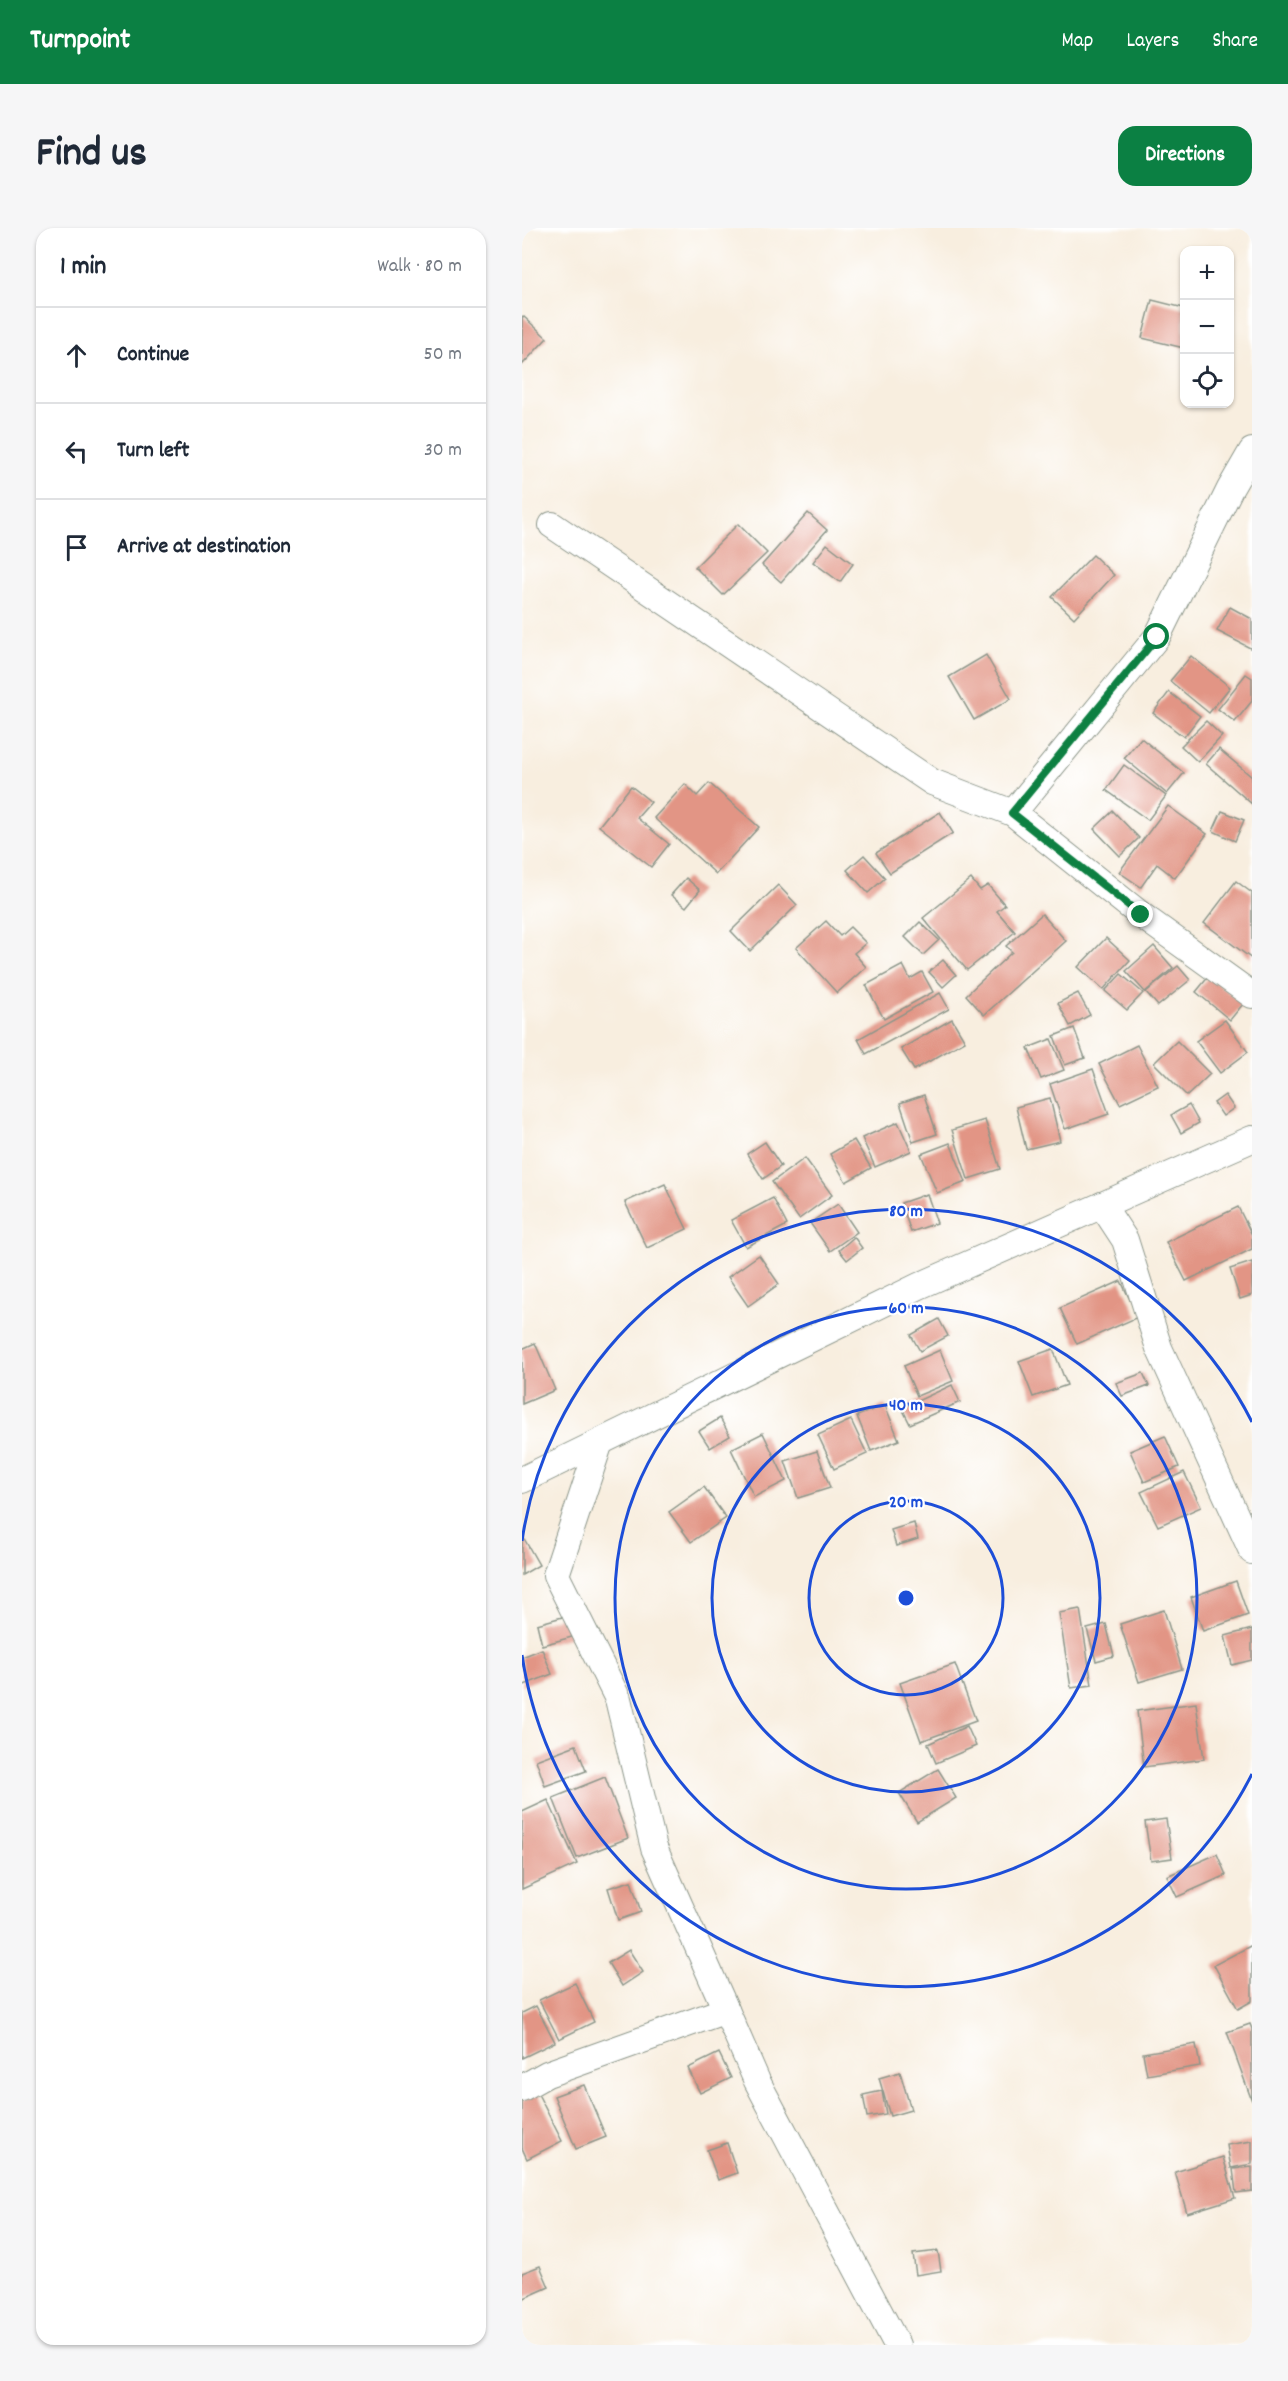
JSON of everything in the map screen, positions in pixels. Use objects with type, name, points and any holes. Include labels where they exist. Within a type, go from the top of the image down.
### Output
[{"type":"street","points":[[1012,813],[1157,637],[1230,489],[1252,451]]},
{"type":"street","points":[[552,525],[932,782],[1012,813],[1141,915],[1252,995]]},
{"type":"street","points":[[522,1480],[918,1286],[1252,1139]]},
{"type":"street","points":[[1102,1205],[1125,1240],[1159,1348],[1252,1551]]},
{"type":"street","points":[[600,1442],[556,1575],[618,1700],[654,1848],[757,2081],[897,2345]]},
{"type":"street","points":[[522,2088],[547,2074],[726,2010]]},
{"type":"building","points":[[1152,300],[1180,307],[1180,347],[1142,338]]},
{"type":"building","points":[[522,317],[547,338],[522,365]]},
{"type":"building","points":[[808,513],[827,530],[781,582],[762,565]]},
{"type":"building","points":[[738,524],[767,553],[723,595],[695,567]]},
{"type":"building","points":[[827,544],[853,564],[840,582],[813,562]]},
{"type":"building","points":[[1093,555],[1114,575],[1074,618],[1052,597]]},
{"type":"building","points":[[1230,607],[1252,619],[1252,649],[1217,631]]},
{"type":"building","points":[[986,655],[1011,699],[974,720],[949,677]]},
{"type":"building","points":[[1191,656],[1230,687],[1209,713],[1170,681]]},
{"type":"building","points":[[1246,674],[1252,678],[1252,701],[1235,722],[1218,709]]},
{"type":"building","points":[[1169,692],[1200,716],[1184,737],[1153,713]]},
{"type":"building","points":[[1206,721],[1222,736],[1198,762],[1181,746]]},
{"type":"building","points":[[1141,738],[1184,773],[1167,794],[1124,758]]},
{"type":"building","points":[[1219,749],[1252,777],[1252,804],[1206,764]]},
{"type":"building","points":[[1124,765],[1166,796],[1148,820],[1106,790]]},
{"type":"building","points":[[709,783],[759,827],[716,874],[654,818],[685,784],[697,796]]},
{"type":"building","points":[[631,786],[651,802],[637,818],[669,844],[651,867],[599,826]]},
{"type":"building","points":[[1168,806],[1207,834],[1175,878],[1157,864],[1141,887],[1119,872]]},
{"type":"building","points":[[1113,811],[1139,838],[1120,856],[1094,829]]},
{"type":"building","points":[[1222,811],[1244,820],[1235,841],[1213,831]]},
{"type":"building","points":[[940,812],[953,833],[890,873],[876,853]]},
{"type":"building","points":[[864,855],[885,878],[868,893],[847,870]]},
{"type":"building","points":[[686,878],[700,890],[686,907],[671,895]]},
{"type":"building","points":[[971,879],[980,890],[988,885],[1005,905],[997,911],[1015,932],[967,970],[923,918]]},
{"type":"building","points":[[1236,881],[1252,893],[1252,959],[1204,923]]},
{"type":"building","points":[[778,885],[797,905],[750,951],[731,931]]},
{"type":"building","points":[[1042,914],[1066,941],[984,1015],[966,995],[1012,952],[1006,946]]},
{"type":"building","points":[[826,921],[840,936],[850,927],[866,943],[854,953],[866,967],[837,993],[796,948]]},
{"type":"building","points":[[920,922],[939,940],[923,955],[905,937]]},
{"type":"building","points":[[1106,938],[1130,960],[1103,990],[1078,967]]},
{"type":"building","points":[[1154,946],[1173,968],[1145,992],[1126,971]]},
{"type":"building","points":[[943,960],[956,975],[943,987],[929,972]]},
{"type":"building","points":[[903,965],[910,979],[922,972],[933,992],[884,1019],[866,985]]},
{"type":"building","points":[[1178,966],[1190,980],[1158,1006],[1146,992]]},
{"type":"building","points":[[1121,974],[1143,993],[1127,1010],[1105,991]]},
{"type":"building","points":[[1209,976],[1243,1004],[1230,1020],[1196,992]]},
{"type":"building","points":[[940,993],[949,1009],[866,1054],[858,1039]]},
{"type":"building","points":[[1078,993],[1090,1015],[1070,1026],[1058,1003]]},
{"type":"building","points":[[952,1019],[965,1041],[914,1070],[901,1049]]},
{"type":"building","points":[[1225,1020],[1248,1052],[1220,1073],[1196,1041]]},
{"type":"building","points":[[1074,1028],[1085,1058],[1065,1065],[1054,1036]]},
{"type":"building","points":[[1051,1039],[1064,1070],[1041,1079],[1028,1048]]},
{"type":"building","points":[[1177,1041],[1210,1074],[1187,1096],[1154,1063]]},
{"type":"building","points":[[1137,1045],[1158,1086],[1120,1104],[1099,1064]]},
{"type":"building","points":[[1093,1069],[1109,1114],[1065,1129],[1050,1084]]},
{"type":"building","points":[[924,1095],[937,1134],[913,1142],[900,1103]]},
{"type":"building","points":[[1225,1095],[1234,1108],[1223,1116],[1214,1103]]},
{"type":"building","points":[[1050,1098],[1060,1141],[1026,1149],[1016,1107]]},
{"type":"building","points":[[1189,1105],[1199,1123],[1181,1133],[1171,1115]]},
{"type":"building","points":[[985,1120],[1000,1169],[968,1179],[952,1130]]},
{"type":"building","points":[[898,1122],[911,1151],[875,1167],[862,1138]]},
{"type":"building","points":[[854,1140],[871,1168],[846,1182],[830,1154]]},
{"type":"building","points":[[765,1142],[781,1166],[763,1179],[747,1154]]},
{"type":"building","points":[[950,1143],[966,1182],[937,1193],[921,1154]]},
{"type":"building","points":[[805,1158],[832,1195],[799,1219],[772,1182]]},
{"type":"building","points":[[665,1184],[687,1229],[647,1248],[625,1202]]},
{"type":"building","points":[[927,1194],[937,1223],[911,1232],[901,1203]]},
{"type":"building","points":[[773,1198],[787,1225],[746,1247],[731,1220]]},
{"type":"building","points":[[838,1204],[857,1232],[830,1251],[810,1223]]},
{"type":"building","points":[[1238,1207],[1252,1235],[1252,1249],[1186,1281],[1166,1242]]},
{"type":"building","points":[[854,1237],[862,1248],[847,1260],[839,1250]]},
{"type":"building","points":[[759,1255],[779,1284],[748,1306],[728,1277]]},
{"type":"building","points":[[1252,1262],[1252,1295],[1240,1299],[1230,1269]]},
{"type":"building","points":[[1121,1281],[1138,1317],[1077,1344],[1060,1308]]},
{"type":"building","points":[[939,1319],[948,1336],[920,1351],[911,1335]]},
{"type":"building","points":[[535,1343],[555,1390],[522,1404],[522,1349]]},
{"type":"building","points":[[1053,1349],[1067,1385],[1033,1397],[1019,1361]]},
{"type":"building","points":[[940,1350],[953,1381],[917,1396],[904,1366]]},
{"type":"building","points":[[1143,1373],[1149,1386],[1122,1396],[1116,1383]]},
{"type":"building","points":[[952,1385],[960,1402],[910,1424],[902,1408]]},
{"type":"building","points":[[885,1405],[899,1440],[871,1451],[857,1416]]},
{"type":"building","points":[[720,1418],[730,1436],[710,1448],[699,1431]]},
{"type":"building","points":[[851,1420],[867,1454],[834,1469],[818,1435]]},
{"type":"building","points":[[763,1433],[786,1481],[754,1497],[731,1449]]},
{"type":"building","points":[[1165,1436],[1179,1467],[1144,1482],[1130,1451]]},
{"type":"building","points":[[817,1451],[830,1488],[798,1498],[785,1461]]},
{"type":"building","points":[[1184,1472],[1201,1507],[1158,1526],[1141,1492]]},
{"type":"building","points":[[704,1487],[726,1518],[691,1542],[669,1512]]},
{"type":"building","points":[[914,1523],[918,1539],[896,1546],[891,1530]]},
{"type":"building","points":[[522,1535],[539,1565],[522,1575]]},
{"type":"building","points":[[1236,1581],[1248,1615],[1203,1631],[1191,1597]]},
{"type":"building","points":[[1080,1609],[1092,1685],[1071,1688],[1059,1613]]},
{"type":"building","points":[[1164,1610],[1182,1669],[1139,1682],[1120,1624]]},
{"type":"building","points":[[566,1616],[572,1637],[542,1645],[537,1624]]},
{"type":"building","points":[[1106,1624],[1114,1656],[1096,1661],[1087,1629]]},
{"type":"building","points":[[1252,1629],[1252,1660],[1232,1665],[1225,1636]]},
{"type":"building","points":[[542,1649],[552,1674],[522,1686],[522,1657]]},
{"type":"building","points":[[955,1664],[976,1721],[921,1741],[900,1683]]},
{"type":"building","points":[[1196,1703],[1204,1759],[1144,1767],[1137,1711]]},
{"type":"building","points":[[967,1726],[976,1746],[936,1763],[928,1744]]},
{"type":"building","points":[[576,1745],[586,1771],[545,1786],[536,1760]]},
{"type":"building","points":[[938,1769],[956,1798],[917,1822],[899,1793]]},
{"type":"building","points":[[605,1777],[628,1838],[577,1858],[553,1798]]},
{"type":"building","points":[[548,1800],[577,1864],[522,1889],[522,1812]]},
{"type":"building","points":[[1166,1819],[1172,1858],[1151,1861],[1145,1822]]},
{"type":"building","points":[[1217,1854],[1226,1875],[1177,1897],[1167,1876]]},
{"type":"building","points":[[631,1881],[641,1912],[618,1920],[608,1888]]},
{"type":"building","points":[[1252,1945],[1252,2001],[1238,2009],[1214,1965]]},
{"type":"building","points":[[629,1950],[643,1972],[622,1986],[608,1963]]},
{"type":"building","points":[[575,1983],[594,2022],[559,2039],[539,2000]]},
{"type":"building","points":[[536,2006],[555,2042],[522,2058],[522,2013]]},
{"type":"building","points":[[1250,2024],[1252,2029],[1252,2101],[1227,2032]]},
{"type":"building","points":[[1196,2044],[1200,2066],[1147,2075],[1143,2053]]},
{"type":"building","points":[[719,2053],[731,2078],[700,2093],[688,2068]]},
{"type":"building","points":[[900,2072],[911,2110],[890,2116],[879,2078]]},
{"type":"building","points":[[584,2085],[606,2137],[576,2149],[554,2096]]},
{"type":"building","points":[[882,2091],[886,2114],[867,2117],[863,2095]]},
{"type":"building","points":[[538,2094],[562,2141],[527,2159],[522,2148],[522,2101]]},
{"type":"building","points":[[1252,2141],[1252,2164],[1231,2168],[1227,2145]]},
{"type":"building","points":[[727,2143],[737,2173],[718,2180],[707,2150]]},
{"type":"building","points":[[1223,2157],[1235,2198],[1187,2213],[1175,2172]]},
{"type":"building","points":[[1252,2167],[1252,2191],[1236,2193],[1233,2169]]},
{"type":"building","points":[[938,2251],[941,2271],[916,2275],[913,2254]]},
{"type":"building","points":[[540,2266],[549,2287],[522,2299],[522,2273]]},
{"type":"route","points":[[1141,915],[1012,813],[1157,637]]}]
